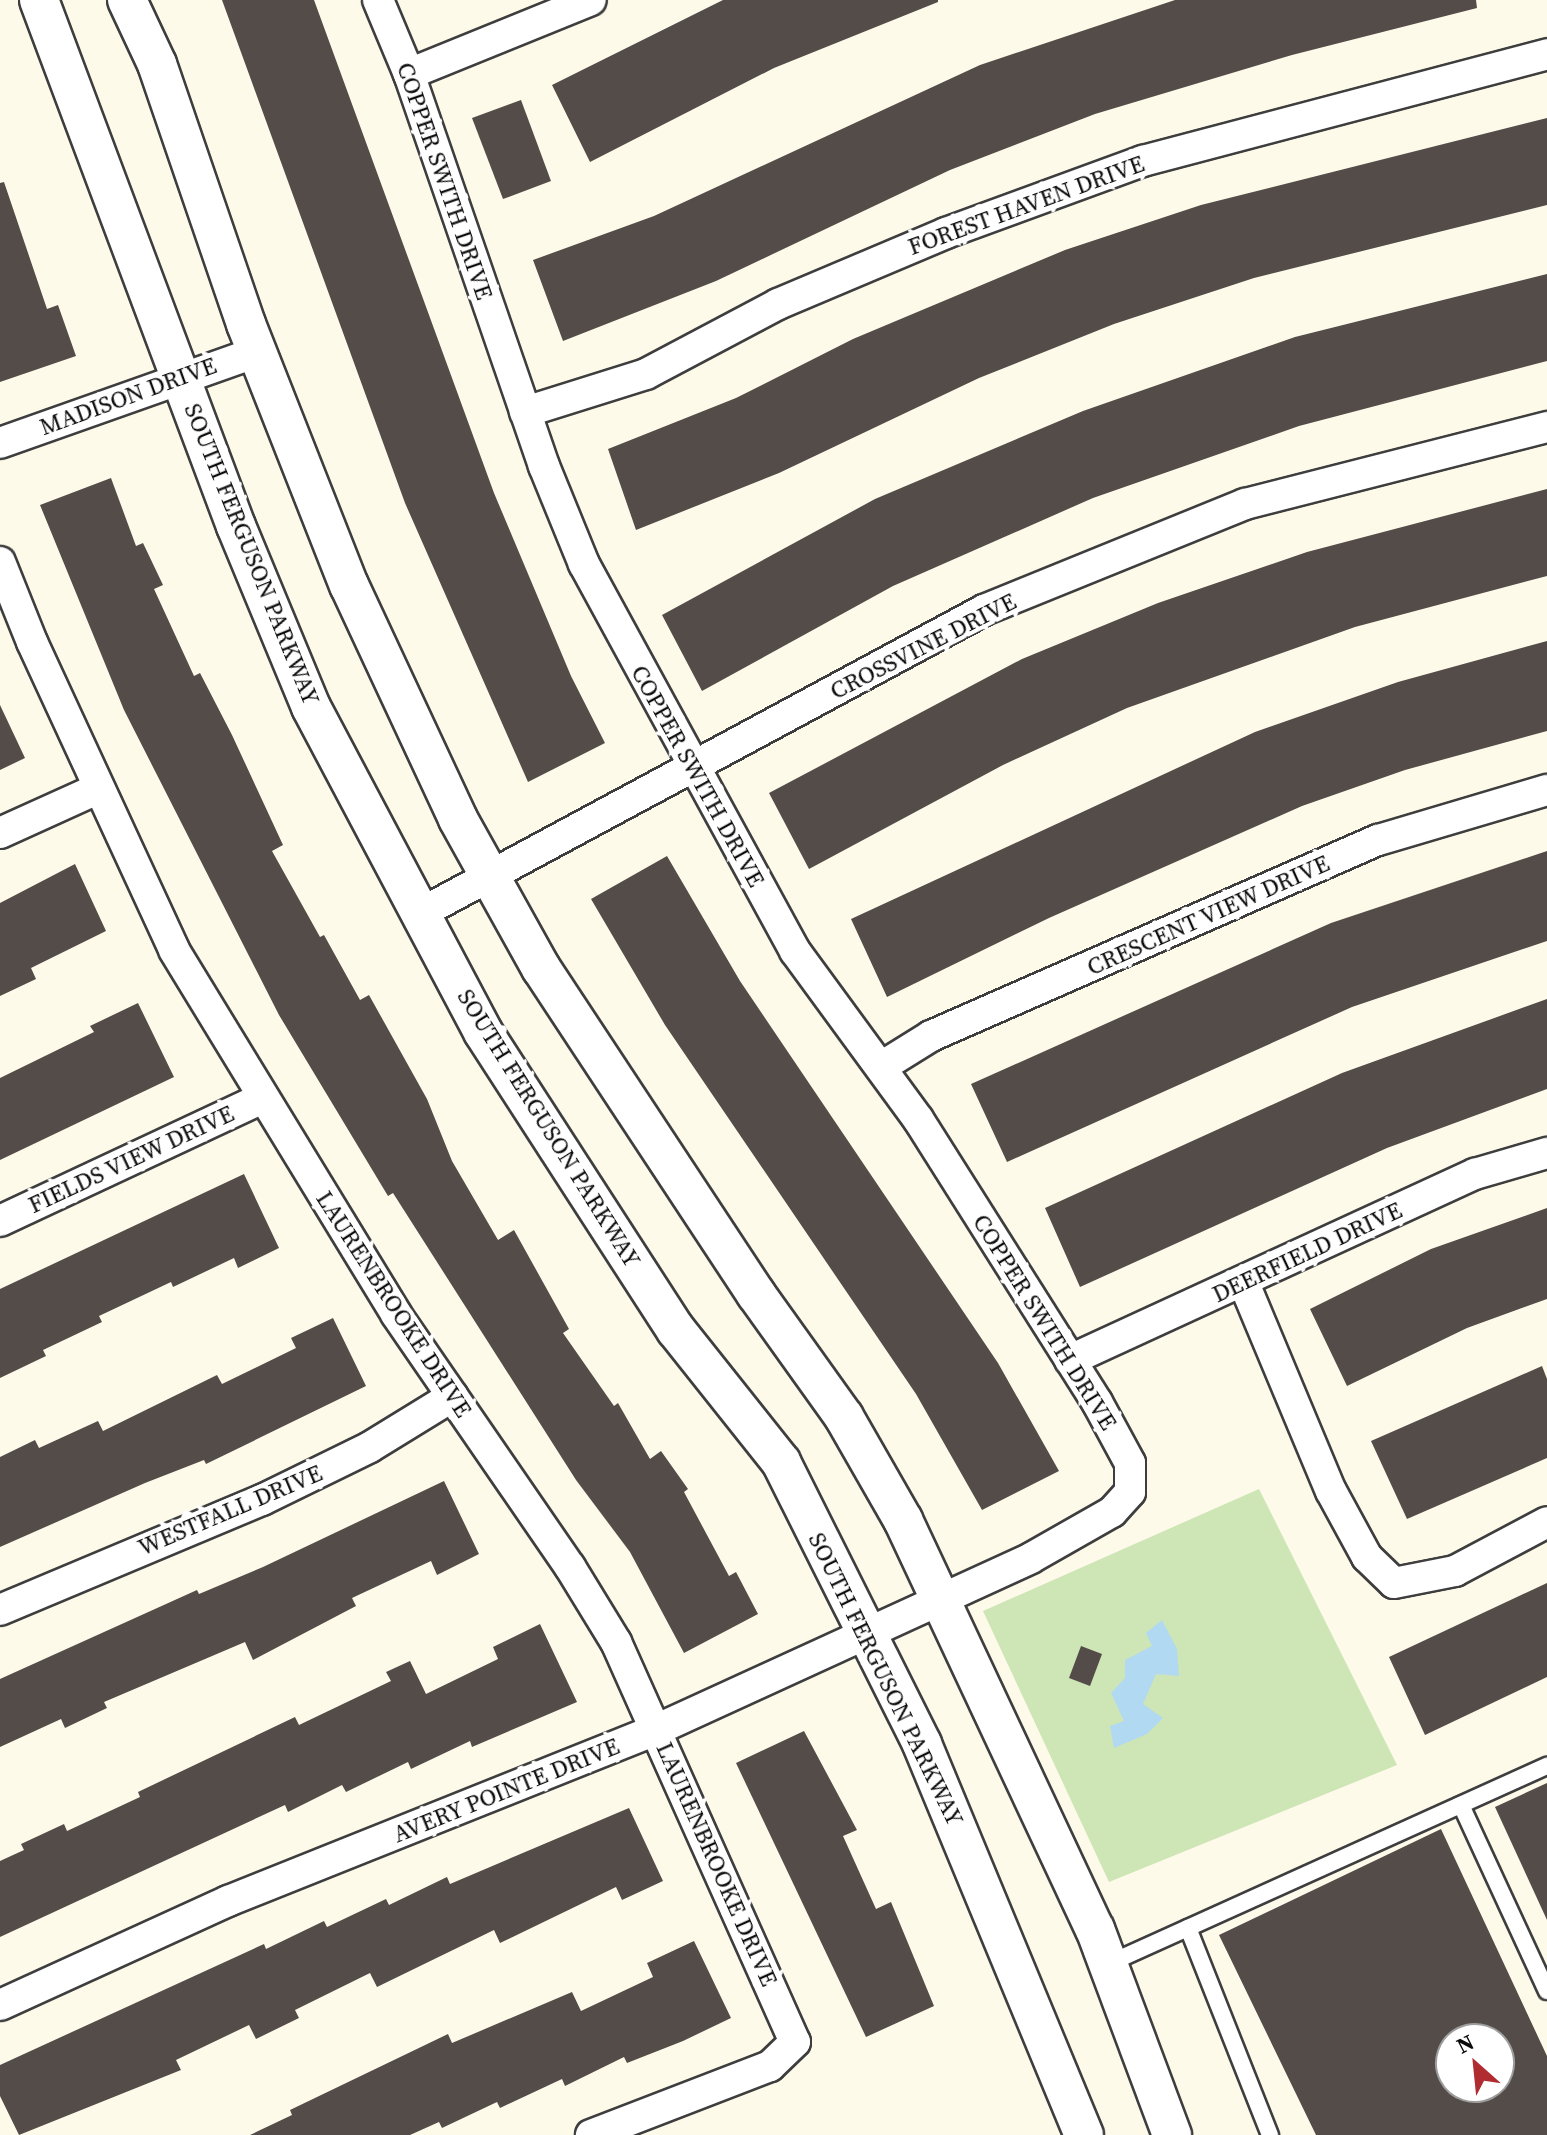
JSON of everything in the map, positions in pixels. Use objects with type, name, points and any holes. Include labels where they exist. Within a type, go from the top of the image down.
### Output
[{"type":"street","name":"SOUTH FERGUSON PARKWAY","points":[[39,0],[311,707],[483,1032],[676,1330],[781,1462],[922,1744],[1084,2135]]},
{"type":"street","points":[[127,0],[157,64],[257,352],[349,585],[490,877],[541,968],[646,1130],[844,1417],[903,1520],[1108,1964],[1172,2135]]},
{"type":"street","name":"COPPER SWITH DRIVE","points":[[378,0],[409,74],[525,412],[584,564],[795,951],[881,1067],[1070,1360],[1130,1463],[1130,1492]]},
{"type":"street","points":[[409,74],[591,0]]},
{"type":"street","name":"FOREST HAVEN DRIVE","points":[[525,412],[646,374],[778,304],[946,233],[1143,161],[1547,54]]},
{"type":"street","name":"MADISON DRIVE","points":[[0,443],[182,374],[257,352]]},
{"type":"street","name":"CROSSVINE DRIVE","points":[[421,913],[984,610],[1216,516],[1547,427]]},
{"type":"street","name":"LAURENBROOKE DRIVE","points":[[0,562],[97,789],[174,950],[263,1098],[453,1396],[570,1567],[616,1642],[658,1729],[795,2042],[770,2066],[611,2132]]},
{"type":"street","points":[[0,833],[97,789]]},
{"type":"street","name":"CRESCENT VIEW DRIVE","points":[[881,1067],[931,1036],[1378,840],[1547,790]]},
{"type":"street","name":"FIELDS VIEW DRIVE","points":[[0,1221],[263,1098]]},
{"type":"street","name":"DEERFIELD DRIVE","points":[[1070,1360],[1475,1174],[1547,1153]]},
{"type":"street","points":[[1243,1281],[1331,1491],[1367,1557],[1394,1583],[1455,1571],[1547,1522]]},
{"type":"street","name":"WESTFALL DRIVE","points":[[0,1610],[262,1500],[370,1447],[453,1396]]},
{"type":"street","name":"AVERY POINTE DRIVE","points":[[0,2005],[228,1901],[658,1729],[865,1630],[1031,1558],[1112,1512],[1130,1492]]},
{"type":"lane","points":[[1108,1964],[1547,1766]]},
{"type":"lane","points":[[1461,1805],[1547,1991]]},
{"type":"lane","points":[[1188,1928],[1270,2135]]},
{"type":"green space","points":[[1259,1489],[1397,1765],[1109,1882],[983,1611]]},
{"type":"water","points":[[1162,1620],[1177,1649],[1179,1676],[1156,1674],[1143,1704],[1163,1718],[1147,1734],[1114,1748],[1110,1726],[1124,1721],[1111,1693],[1125,1678],[1125,1660],[1152,1646],[1146,1633]]},
{"type":"building","points":[[222,0],[314,0],[494,493],[571,676],[605,743],[528,782],[405,503]]},
{"type":"building","points":[[723,0],[938,2],[774,68],[590,162],[552,85]]},
{"type":"building","points":[[1175,0],[1476,0],[1477,8],[1292,55],[1095,114],[950,170],[716,281],[563,341],[533,260],[654,216],[980,65]]},
{"type":"building","points":[[521,100],[551,181],[503,199],[472,118]]},
{"type":"building","points":[[1547,118],[1547,205],[1254,278],[1114,324],[979,378],[779,473],[636,530],[608,449],[736,398],[853,339],[1065,250],[1201,205]]},
{"type":"building","points":[[4,182],[47,309],[58,305],[76,356],[0,382],[0,183]]},
{"type":"building","points":[[1547,274],[1547,361],[1299,426],[1093,498],[893,586],[702,691],[662,615],[875,499],[1083,411],[1295,337]]},
{"type":"building","points":[[111,478],[136,546],[143,543],[163,585],[154,589],[194,676],[200,673],[283,845],[272,851],[320,937],[324,935],[360,1000],[369,995],[427,1099],[452,1161],[498,1240],[514,1230],[569,1329],[563,1333],[614,1406],[618,1403],[650,1459],[661,1451],[688,1489],[684,1492],[729,1576],[736,1572],[758,1614],[684,1653],[630,1552],[576,1480],[393,1193],[388,1196],[279,1015],[124,710],[40,505]]},
{"type":"building","points":[[1547,489],[1547,576],[1355,627],[1127,708],[1003,765],[809,869],[769,793],[1022,659],[1158,603],[1307,552]]},
{"type":"building","points":[[1547,641],[1547,731],[1405,770],[1302,806],[1049,918],[887,997],[851,919],[1255,732],[1398,682]]},
{"type":"building","points":[[0,705],[25,758],[0,770]]},
{"type":"building","points":[[1547,851],[1547,941],[1352,1007],[1007,1162],[971,1084],[1331,923]]},
{"type":"building","points":[[667,856],[740,981],[998,1363],[1059,1471],[982,1510],[916,1394],[665,1025],[591,899]]},
{"type":"building","points":[[75,864],[106,931],[31,968],[36,979],[0,996],[0,903]]},
{"type":"building","points":[[1547,999],[1547,1089],[1387,1148],[1080,1287],[1045,1208],[1342,1073]]},
{"type":"building","points":[[138,1003],[174,1077],[0,1160],[0,1078],[94,1032],[90,1026]]},
{"type":"building","points":[[244,1174],[279,1248],[238,1268],[234,1258],[173,1287],[171,1282],[99,1316],[102,1322],[43,1350],[46,1356],[0,1378],[0,1289]]},
{"type":"building","points":[[1547,1208],[1547,1299],[1467,1328],[1347,1386],[1310,1309],[1431,1249]]},
{"type":"building","points":[[333,1318],[366,1386],[206,1464],[204,1460],[145,1483],[0,1547],[0,1457],[35,1440],[39,1448],[98,1421],[103,1431],[217,1375],[222,1384],[296,1348],[291,1338]]},
{"type":"building","points":[[1542,1366],[1547,1379],[1547,1458],[1407,1519],[1371,1441]]},
{"type":"building","points":[[444,1481],[479,1554],[437,1575],[431,1561],[352,1598],[356,1606],[253,1660],[245,1642],[104,1702],[107,1708],[65,1728],[61,1719],[0,1747],[0,1679],[197,1590],[199,1594],[263,1567]]},
{"type":"building","points":[[1547,1583],[1547,1677],[1425,1735],[1389,1657]]},
{"type":"building","points":[[540,1624],[577,1702],[472,1747],[470,1741],[411,1769],[408,1762],[346,1792],[342,1785],[288,1812],[285,1805],[0,1937],[0,1861],[24,1850],[21,1844],[64,1824],[67,1831],[140,1797],[138,1792],[295,1717],[299,1725],[391,1681],[386,1672],[410,1661],[426,1694],[498,1659],[493,1647]]},
{"type":"building","points":[[1081,1646],[1102,1654],[1090,1686],[1069,1678]]},
{"type":"building","points":[[804,1731],[857,1830],[843,1836],[876,1909],[891,1902],[934,2006],[866,2037],[736,1763]]},
{"type":"building","points":[[1547,1783],[1547,1920],[1495,1807]]},
{"type":"building","points":[[629,1808],[663,1881],[622,1900],[616,1887],[500,1943],[494,1930],[377,1987],[370,1973],[295,2010],[299,2018],[256,2039],[249,2025],[176,2060],[181,2070],[19,2135],[0,2096],[0,2065],[264,1944],[266,1949],[324,1921],[327,1927],[386,1899],[389,1905],[447,1877],[450,1884]]},
{"type":"building","points":[[1441,1829],[1547,2056],[1547,2135],[1316,2135],[1219,1935]]},
{"type":"building","points":[[694,1941],[731,2018],[683,2041],[627,2063],[624,2057],[565,2086],[562,2079],[500,2108],[497,2102],[442,2128],[439,2122],[410,2135],[250,2135],[292,2115],[290,2110],[448,2034],[452,2043],[572,1992],[581,2011],[653,1977],[647,1963]]}]
